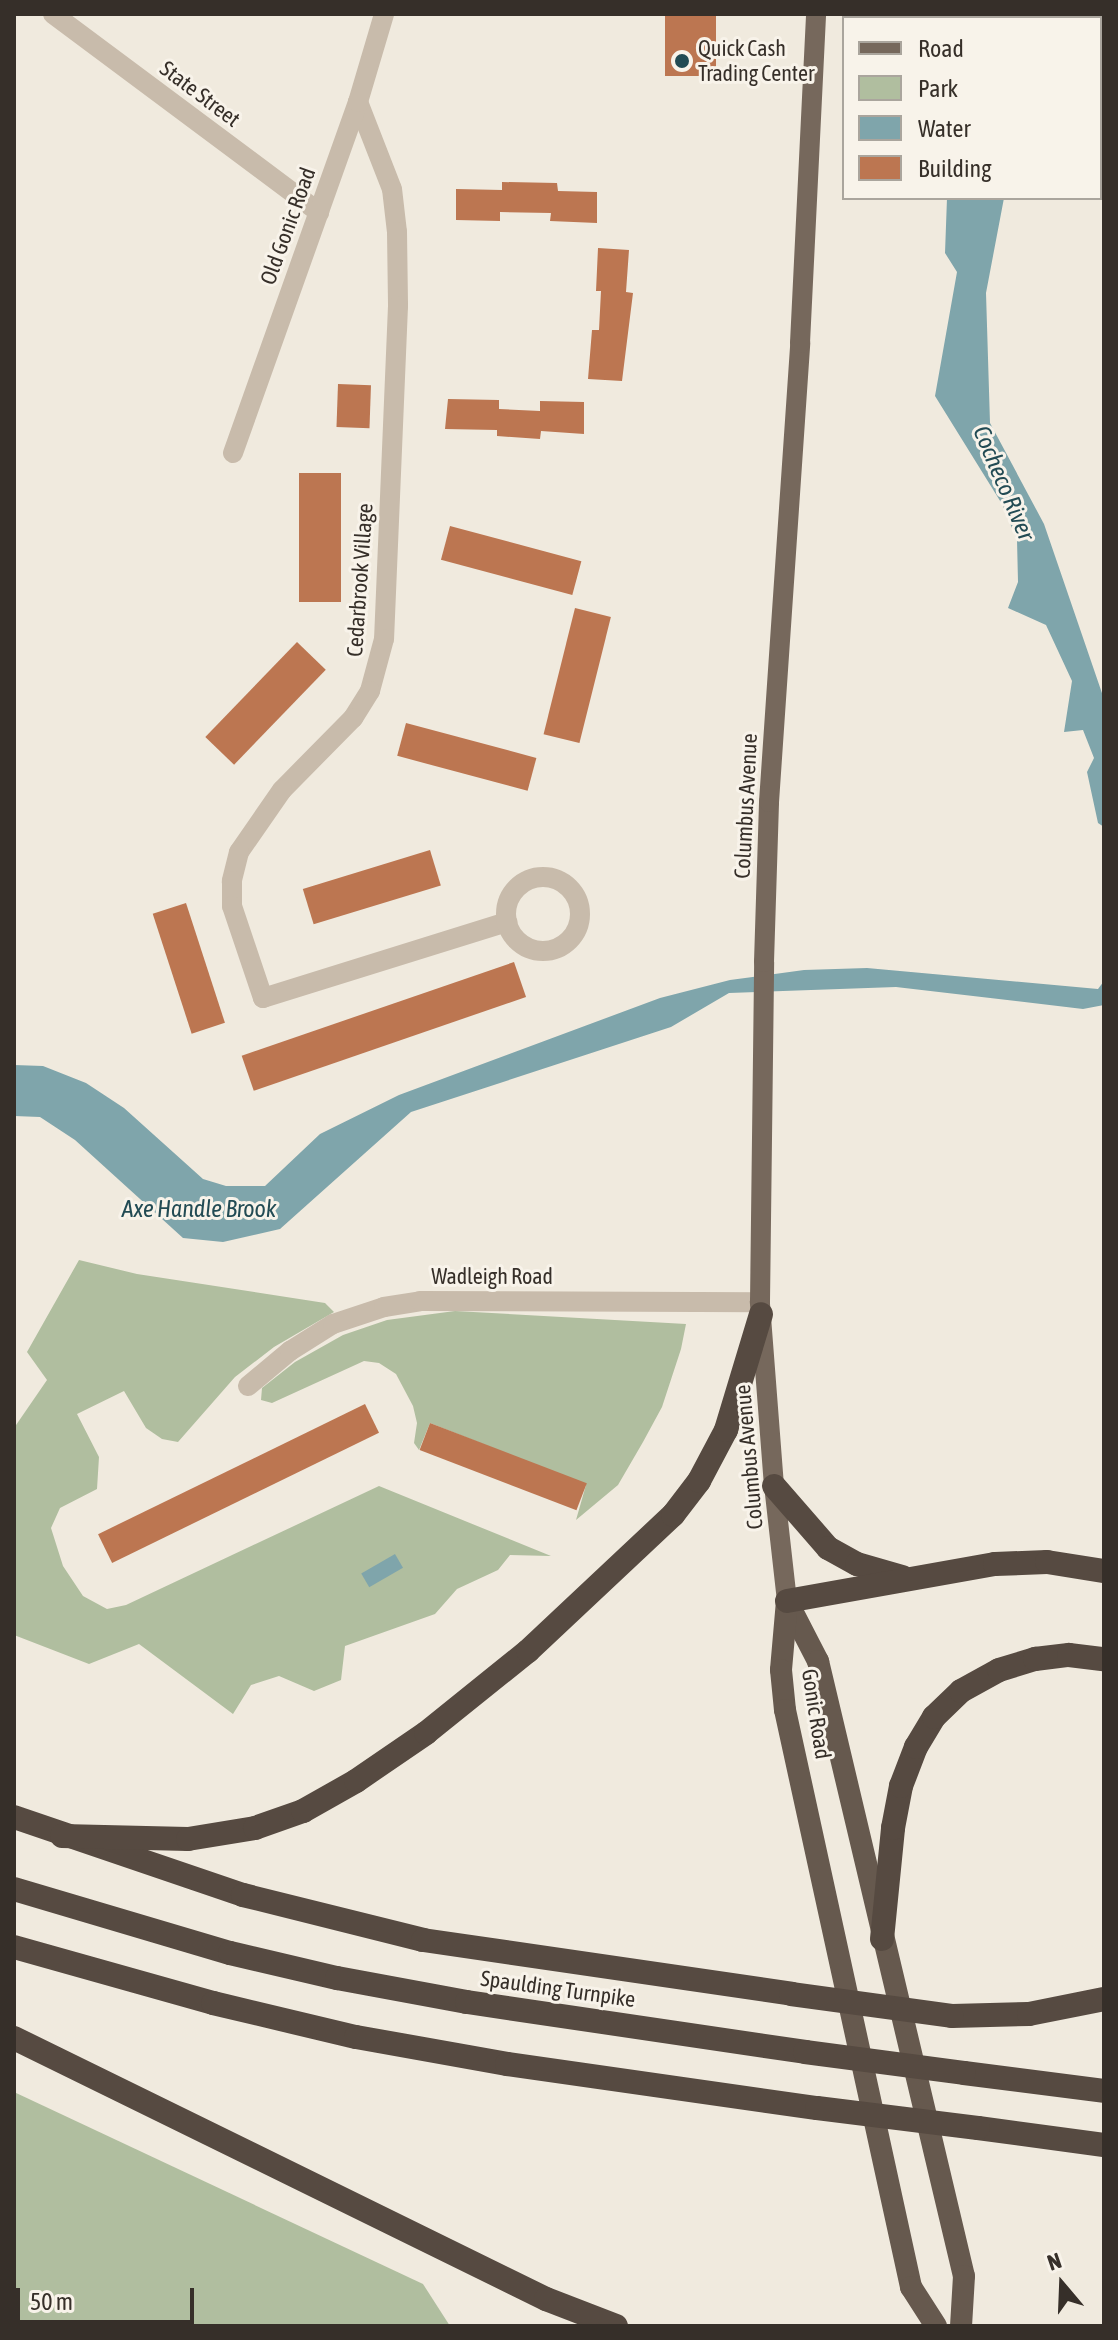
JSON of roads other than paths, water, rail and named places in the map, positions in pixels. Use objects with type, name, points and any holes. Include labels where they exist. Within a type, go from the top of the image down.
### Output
[{"type":"highway","points":[[62,1836],[188,1839],[255,1828],[303,1811],[356,1781],[426,1733],[528,1651],[642,1546],[682,1503],[699,1481],[726,1430],[760,1308]]},
{"type":"highway","points":[[774,1486],[828,1548],[857,1564],[908,1579]]},
{"type":"highway","points":[[787,1601],[995,1564],[1047,1562],[1104,1571]]},
{"type":"highway","name":"Gonic Road","points":[[787,1601],[818,1661],[964,2276],[961,2326]]},
{"type":"highway","name":"Gonic Road","points":[[787,1601],[781,1670],[785,1710],[911,2287],[936,2326]]},
{"type":"highway","points":[[882,1939],[893,1828],[901,1786],[916,1747],[934,1717],[961,1691],[999,1670],[1035,1659],[1069,1655],[1104,1659]]},
{"type":"highway","points":[[14,1817],[62,1836],[243,1895],[423,1940],[952,2016],[994,2018],[1104,1999]]},
{"type":"highway","name":"Spaulding Turnpike","points":[[14,1889],[230,1953],[337,1978],[467,2002],[805,2052],[1104,2091]]},
{"type":"highway","points":[[14,1947],[213,2003],[356,2037],[566,2073],[1104,2145]]},
{"type":"highway","points":[[14,2038],[546,2299],[616,2326]]},
{"type":"highway","points":[[546,2299],[575,2326]]},
{"type":"main road","name":"Columbus Avenue","points":[[787,1601],[760,1308],[764,962],[769,802],[800,343],[816,14]]},
{"type":"street","name":"State Street","points":[[53,14],[319,212]]},
{"type":"street","name":"Old Gonic Road","points":[[233,453],[358,102],[384,14]]},
{"type":"street","name":"Cedarbrook Village","points":[[358,102],[392,189],[397,232],[398,306],[384,639],[370,691],[353,718],[282,790],[239,852],[232,881],[232,906],[263,998],[507,922]]},
{"type":"street","name":"Wadleigh Road","points":[[248,1386],[290,1351],[333,1324],[384,1307],[420,1301],[760,1308]]},
{"type":"water","name":"Cocheco River","points":[[947,200],[1004,200],[986,293],[990,423],[1044,524],[1104,699],[1104,827],[1098,823],[1087,772],[1094,758],[1083,730],[1064,732],[1072,681],[1046,625],[1008,608],[1018,582],[1017,540],[1002,504],[935,396],[957,272],[945,253]]},
{"type":"water","name":"Axe Handle Brook","points":[[867,968],[1098,989],[1104,981],[1104,1005],[1083,1009],[896,987],[729,993],[671,1027],[411,1112],[280,1229],[223,1242],[183,1238],[75,1140],[40,1117],[14,1116],[14,1065],[43,1066],[86,1083],[124,1108],[203,1179],[226,1186],[265,1186],[320,1134],[399,1095],[660,998],[730,980],[804,970]]},
{"type":"water","points":[[395,1554],[403,1568],[369,1587],[361,1574]]},
{"type":"place","name":"Quick Cash Trading Center","points":[[682,61]]}]
